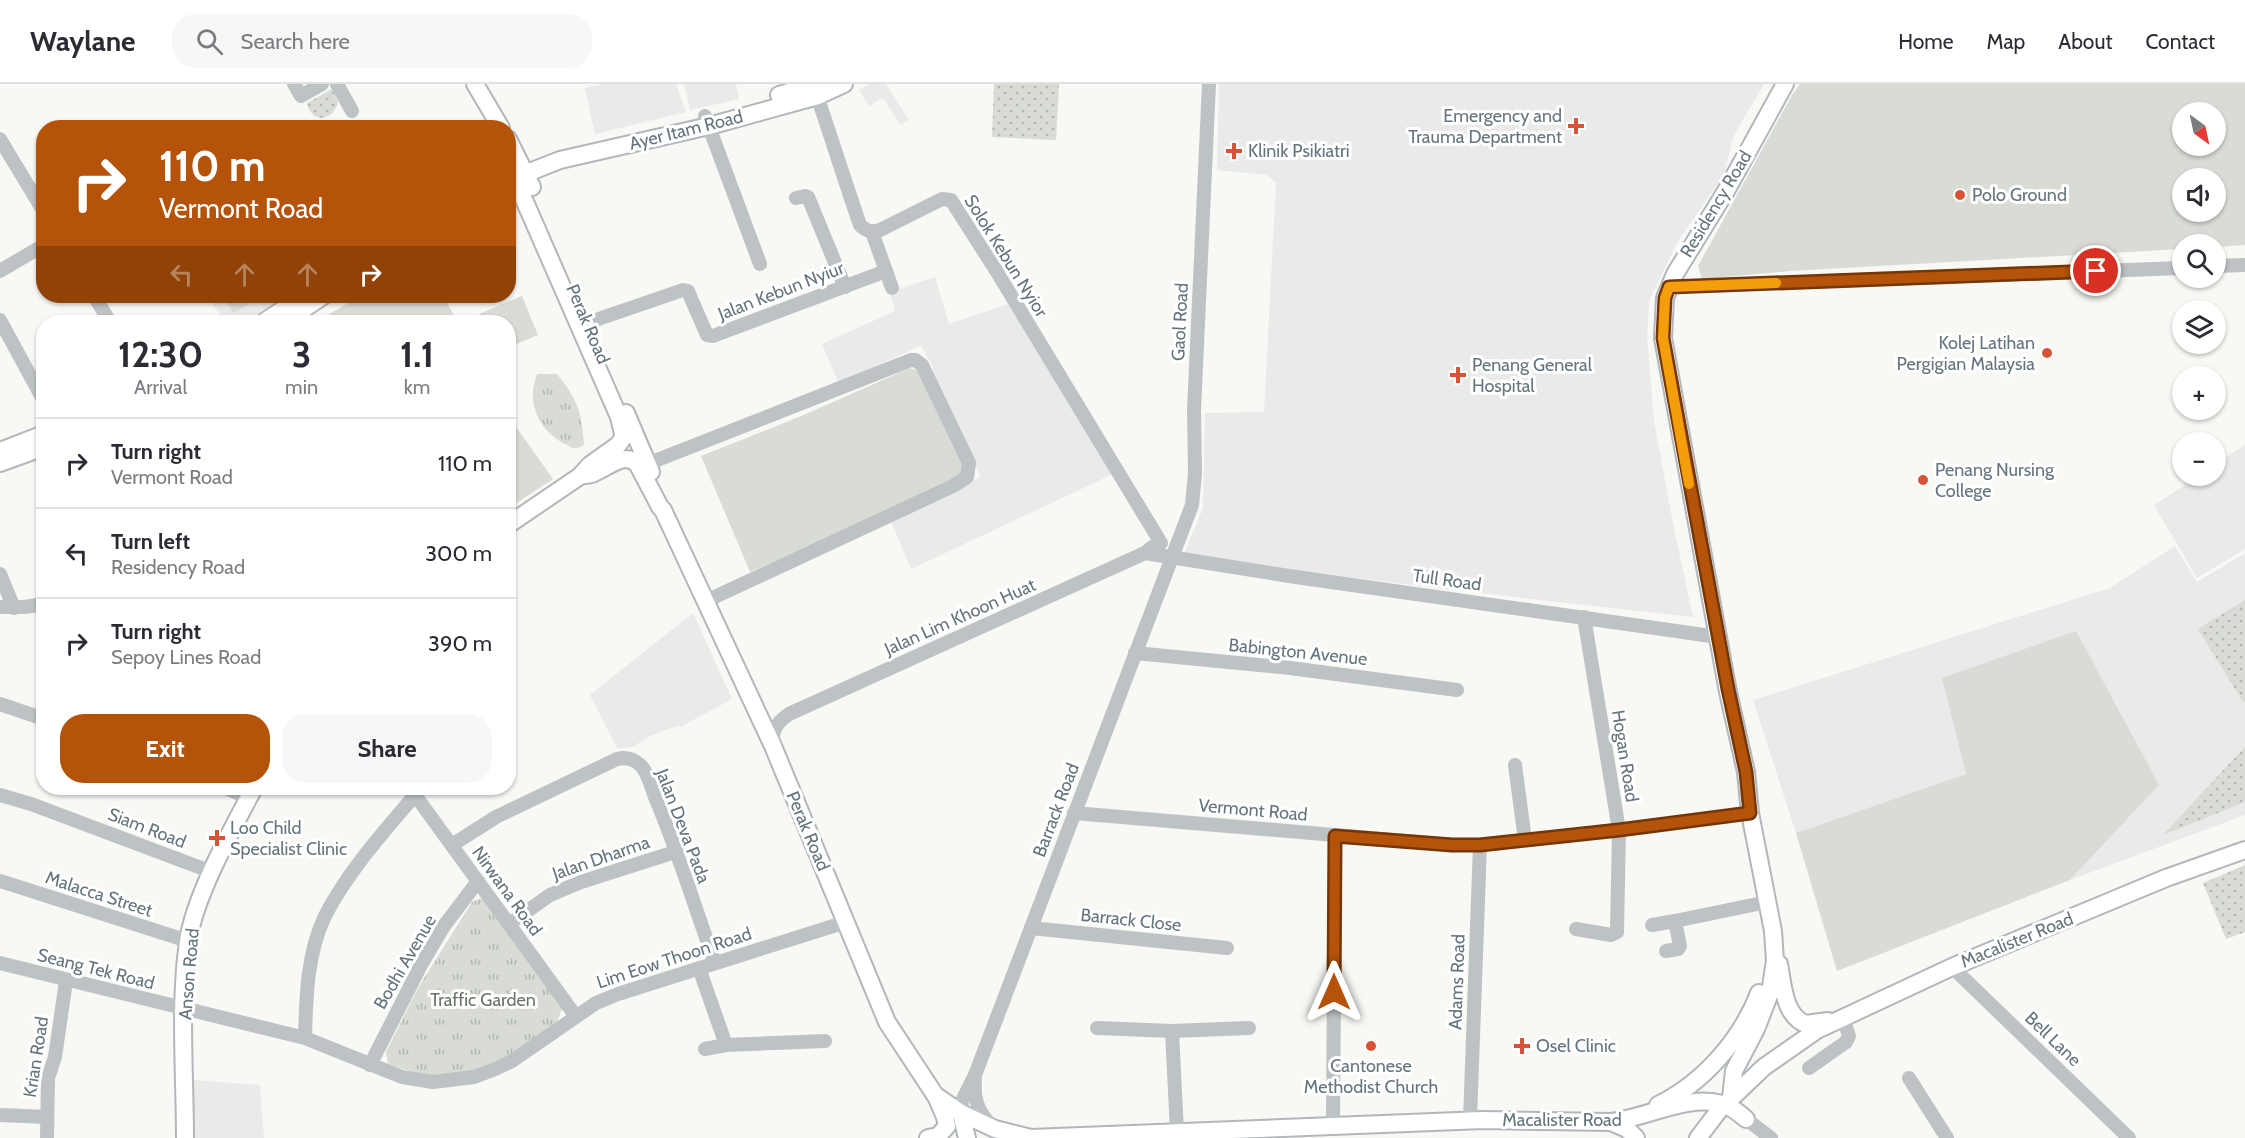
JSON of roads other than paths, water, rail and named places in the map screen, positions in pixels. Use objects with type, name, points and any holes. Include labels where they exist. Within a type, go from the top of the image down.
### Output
[{"type":"main road","points":[[467,84],[487,120]]},
{"type":"main road","points":[[475,84],[496,120]]},
{"type":"main road","name":"Ayer Itam Road","points":[[516,170],[559,150],[707,121],[816,88],[844,84]]},
{"type":"main road","name":"Residency Road","points":[[1773,931],[1750,813],[1746,772],[1718,637],[1663,338],[1665,298],[1669,287],[1693,242],[1726,191],[1785,84]]},
{"type":"main road","name":"Perak Road","points":[[516,176],[619,417],[623,433],[623,438],[618,445],[590,465],[580,476]]},
{"type":"main road","points":[[274,315],[292,303]]},
{"type":"main road","points":[[294,315],[312,303]]},
{"type":"main road","name":"Perak Road","points":[[582,328],[647,464],[664,504],[663,510]]},
{"type":"main road","points":[[0,453],[36,437]]},
{"type":"main road","points":[[0,453],[36,448]]},
{"type":"main road","name":"Perak Road","points":[[580,476],[595,473],[626,458],[634,460],[663,510],[773,746],[887,1022],[935,1095],[961,1113]]},
{"type":"main road","points":[[516,520],[580,476]]},
{"type":"main road","name":"Anson Road","points":[[185,1138],[184,1008],[188,941],[196,911],[212,873],[251,795]]},
{"type":"main road","name":"Macalister Road","points":[[961,1113],[995,1129],[1030,1138],[1470,1120],[1611,1122],[1629,1120],[1687,1104],[1728,1101],[1761,1070],[1792,1046],[1843,1017],[1952,967],[2166,878],[2245,850]]},
{"type":"main road","points":[[1773,931],[1784,990],[1792,1015],[1806,1024],[1843,1017]]},
{"type":"main road","points":[[1699,1135],[1728,1101],[1734,1071],[1756,1029],[1770,993],[1775,961],[1773,931]]},
{"type":"main road","points":[[1629,1120],[1665,1102],[1693,1083],[1731,1042],[1750,1013],[1759,993],[1773,931]]},
{"type":"main road","points":[[1746,1119],[1744,1101],[1761,1070]]},
{"type":"main road","points":[[928,1138],[938,1136],[946,1126],[945,1117],[935,1095]]},
{"type":"main road","points":[[1728,1101],[1746,1119]]},
{"type":"main road","points":[[961,1113],[967,1138]]},
{"type":"main road","points":[[1699,1135],[1719,1121],[1734,1117],[1746,1119]]},
{"type":"main road","points":[[1611,1122],[1627,1129],[1636,1138]]},
{"type":"street","points":[[294,84],[302,96],[322,84]]},
{"type":"street","points":[[336,84],[352,111]]},
{"type":"street","name":"Gaol Road","points":[[1171,557],[1188,519],[1194,496],[1194,411],[1209,84]]},
{"type":"street","points":[[816,88],[839,167],[860,225],[872,232],[892,288]]},
{"type":"street","points":[[707,121],[760,264]]},
{"type":"street","points":[[0,139],[36,199]]},
{"type":"street","points":[[796,198],[808,197],[845,287]]},
{"type":"street","name":"Solok Kebun Nyior","points":[[872,232],[946,198],[951,200],[1003,281],[1161,543]]},
{"type":"street","points":[[0,271],[36,250]]},
{"type":"street","points":[[2226,266],[2245,265]]},
{"type":"street","points":[[1669,287],[2172,268]]},
{"type":"street","name":"Jalan Kebun Nyiur","points":[[582,328],[683,290],[688,291],[706,334],[713,336],[886,271]]},
{"type":"street","points":[[0,320],[36,386]]},
{"type":"street","points":[[647,464],[911,360],[922,365],[969,463],[967,477],[953,486],[706,601]]},
{"type":"street","points":[[1161,543],[1177,544]]},
{"type":"street","name":"Jalan Lim Khoon Huat","points":[[773,746],[772,734],[775,727],[789,714],[1145,553],[1161,543]]},
{"type":"street","points":[[1145,553],[1171,557]]},
{"type":"street","name":"Tull Road","points":[[1171,557],[1288,576],[1718,637]]},
{"type":"street","name":"Barrack Road","points":[[961,1113],[962,1101],[975,1075],[1171,557]]},
{"type":"street","points":[[0,574],[7,607],[36,604]]},
{"type":"street","name":"Hogan Road","points":[[1576,929],[1611,935],[1617,932],[1619,830],[1584,617]]},
{"type":"street","name":"Babington Avenue","points":[[1135,653],[1290,668],[1457,690]]},
{"type":"street","points":[[0,704],[36,716]]},
{"type":"street","name":"Jalan Lim Khoon Huat","points":[[756,710],[764,713],[789,714]]},
{"type":"street","name":"Jalan Deva Pada","points":[[452,845],[496,817],[625,757],[639,764],[644,770],[678,852],[693,904],[715,963]]},
{"type":"street","points":[[1515,765],[1525,840]]},
{"type":"street","name":"Siam Road","points":[[0,795],[31,804],[212,873]]},
{"type":"street","points":[[305,1038],[311,964],[325,917],[366,854],[410,795]]},
{"type":"street","name":"Nirwana Road","points":[[416,795],[576,1015]]},
{"type":"street","name":"Vermont Road","points":[[1074,813],[1335,836],[1480,845],[1750,813]]},
{"type":"street","points":[[1333,1126],[1335,836]]},
{"type":"street","name":"Adams Road","points":[[1470,1120],[1480,845]]},
{"type":"street","name":"Jalan Dharma","points":[[509,924],[550,895],[581,882],[678,852]]},
{"type":"street","name":"Bodhi Avenue","points":[[370,1065],[421,965],[444,926],[478,880]]},
{"type":"street","name":"Malacca Street","points":[[0,882],[188,941]]},
{"type":"street","points":[[1652,925],[1767,902]]},
{"type":"street","points":[[1666,951],[1678,949],[1680,946],[1675,921]]},
{"type":"street","name":"Lim Eow Thoon Road","points":[[184,1008],[305,1038],[402,1077],[420,1081],[449,1081],[474,1077],[512,1061],[576,1015],[618,994],[846,922]]},
{"type":"street","name":"Barrack Close","points":[[1031,928],[1227,948]]},
{"type":"street","name":"Seang Tek Road","points":[[0,963],[66,981],[184,1008]]},
{"type":"street","name":"Bell Lane","points":[[1952,967],[2129,1138]]},
{"type":"street","points":[[699,968],[726,1045]]},
{"type":"street","name":"Krian Road","points":[[47,1138],[48,1078],[55,1057],[66,981]]},
{"type":"street","points":[[1809,1068],[1846,1042],[1849,1036],[1843,1017]]},
{"type":"street","points":[[1097,1028],[1172,1031],[1249,1028]]},
{"type":"street","points":[[1172,1031],[1177,1132]]},
{"type":"street","points":[[705,1049],[726,1045],[825,1041]]},
{"type":"street","name":"Barrack Road","points":[[975,1075],[976,1103],[995,1129]]},
{"type":"street","points":[[1909,1078],[1947,1138]]},
{"type":"street","points":[[0,1115],[46,1117]]},
{"type":"street","points":[[1746,1119],[1771,1138]]},
{"type":"place","name":"Emergency and Trauma Department","points":[[1576,126]]},
{"type":"place","name":"Klinik Psikiatri","points":[[1234,151]]},
{"type":"place","name":"Polo Ground","points":[[1960,195]]},
{"type":"place","name":"Kolej Latihan Pergigian Malaysia","points":[[2047,353]]},
{"type":"place","name":"Penang General Hospital","points":[[1458,375]]},
{"type":"place","name":"Penang Nursing College","points":[[1923,480]]},
{"type":"place","name":"Loo Child Specialist Clinic","points":[[217,838]]},
{"type":"place","name":"Cantonese Methodist Church","points":[[1371,1046]]},
{"type":"place","name":"Osel Clinic","points":[[1522,1046]]},
{"type":"park label","name":"Traffic Garden","points":[[483,1000]]}]
